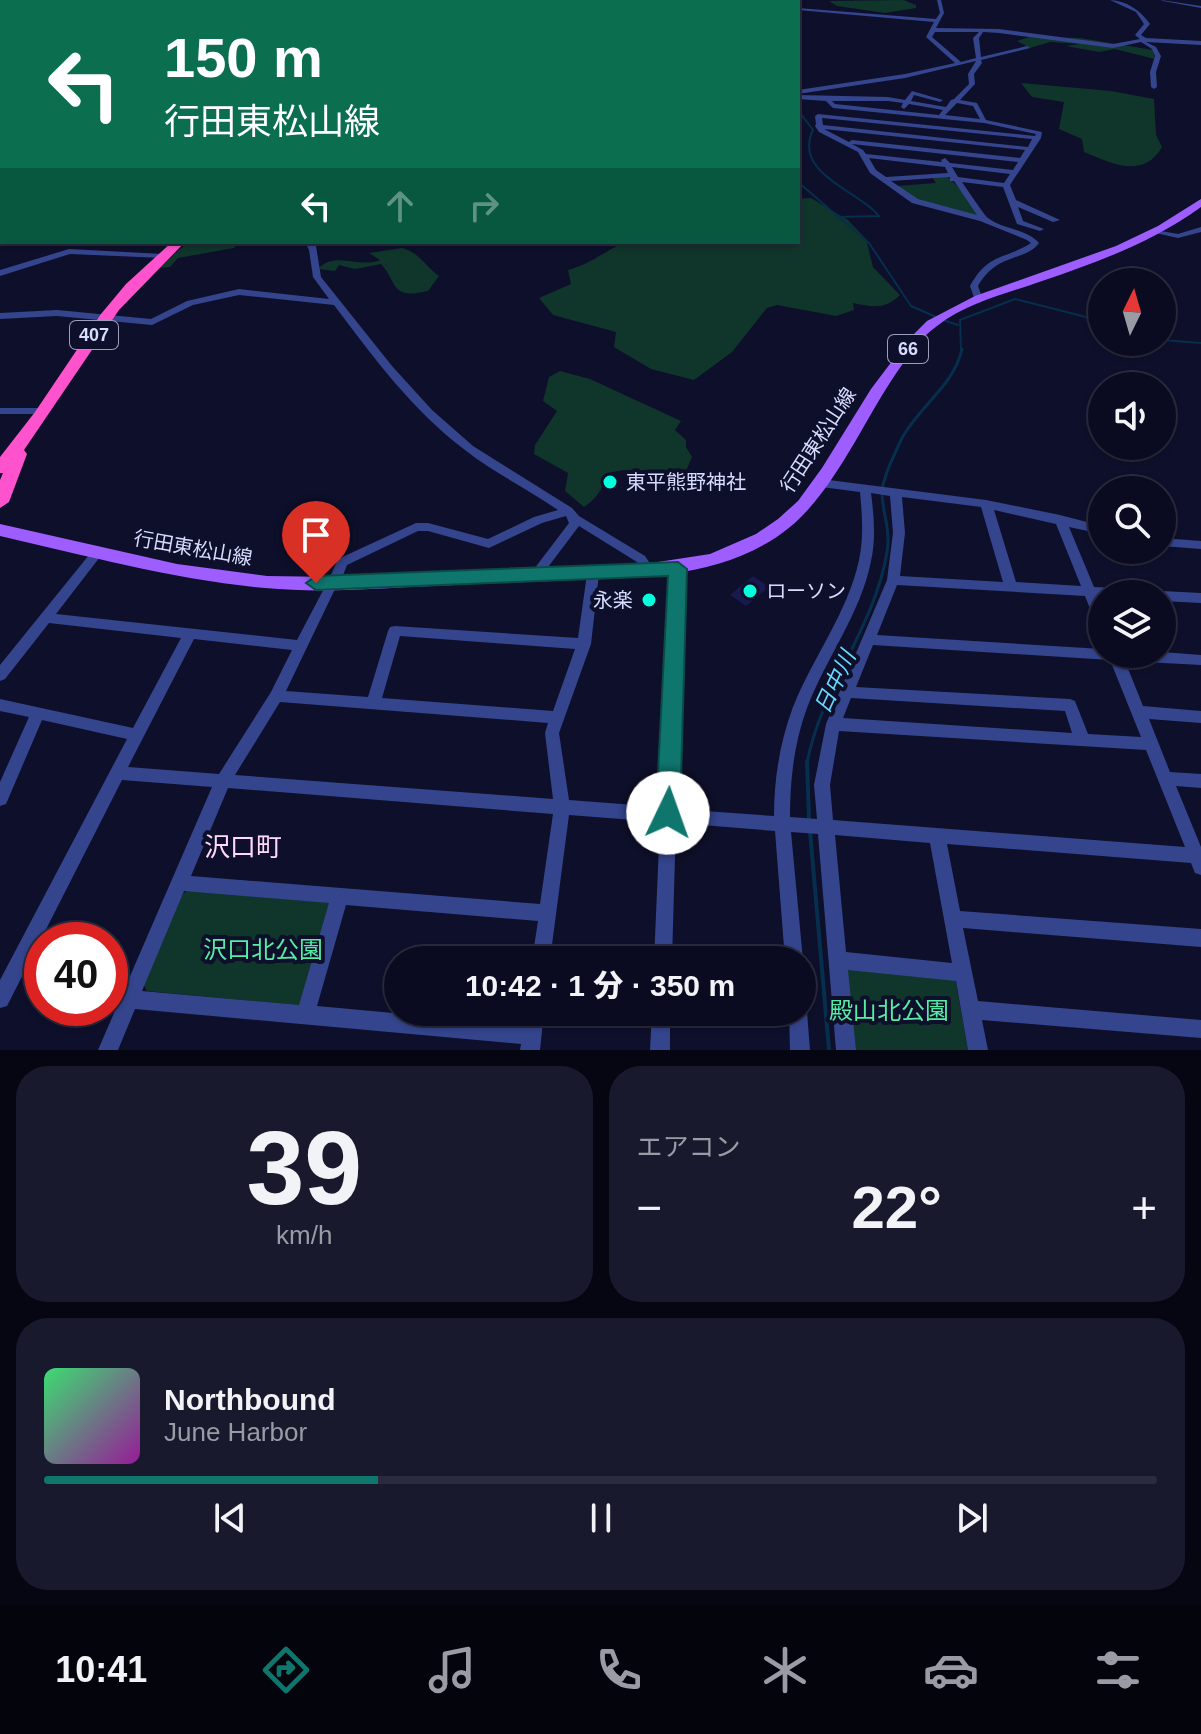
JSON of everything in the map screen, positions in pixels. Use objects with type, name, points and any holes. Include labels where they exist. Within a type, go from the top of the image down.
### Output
[{"type":"highway","name":"407","points":[[1,487],[25,441],[107,316],[177,244]]},
{"type":"main road","name":"行田東松山線","points":[[0,530],[220,578],[333,583],[678,569],[727,555],[771,534],[800,509],[821,483],[862,409],[918,336],[941,317],[1111,252],[1155,232],[1201,202]]},
{"type":"street","points":[[933,127],[950,104],[972,84],[971,74],[933,44],[929,37],[942,13],[939,0]]},
{"type":"street","points":[[1112,0],[1140,13],[1147,24],[1138,35],[1154,48],[1158,56],[1153,72],[1154,87]]},
{"type":"street","points":[[1163,0],[1201,7]]},
{"type":"street","points":[[800,9],[938,21]]},
{"type":"street","points":[[932,30],[1047,36],[1113,46],[1144,41],[1201,43]]},
{"type":"street","points":[[971,74],[977,68],[976,38],[981,33]]},
{"type":"street","points":[[804,104],[956,62],[1027,48]]},
{"type":"street","points":[[804,104],[828,99],[975,104],[984,121]]},
{"type":"street","points":[[828,99],[841,118]]},
{"type":"street","points":[[900,113],[907,102]]},
{"type":"street","points":[[804,104],[841,118],[1038,138]]},
{"type":"street","points":[[804,104],[818,126],[866,156],[1015,172]]},
{"type":"street","points":[[833,106],[984,121],[1040,133],[1006,185]]},
{"type":"street","points":[[818,126],[1031,149]]},
{"type":"street","points":[[933,127],[951,177],[977,203],[983,219]]},
{"type":"street","points":[[836,140],[1023,160]]},
{"type":"street","points":[[866,156],[868,165],[882,179],[925,205],[983,219],[1030,238],[1035,243],[1032,247],[1002,256],[983,271],[974,286],[979,300]]},
{"type":"street","points":[[907,161],[917,177]]},
{"type":"street","points":[[882,179],[951,177],[1006,185]]},
{"type":"street","points":[[1006,185],[1020,222],[1040,229]]},
{"type":"street","points":[[1013,202],[1056,220]]},
{"type":"street","points":[[1030,238],[1040,229],[1069,215]]},
{"type":"street","points":[[1155,232],[1178,236],[1201,227]]},
{"type":"street","points":[[94,250],[102,244]]},
{"type":"street","points":[[310,244],[314,250],[313,268],[337,303],[383,360],[455,436],[641,559],[649,571]]},
{"type":"street","points":[[0,273],[54,253],[94,250],[163,256]]},
{"type":"street","points":[[0,316],[57,313],[154,321],[190,303],[239,292],[337,303]]},
{"type":"street","points":[[0,411],[45,411]]},
{"type":"street","points":[[821,483],[986,504],[1088,526]]},
{"type":"street","points":[[793,946],[783,791],[797,716],[862,572],[869,533],[865,489]]},
{"type":"street","points":[[846,1050],[822,785],[833,724],[893,580],[899,533],[896,492]]},
{"type":"street","points":[[986,504],[1011,586]]},
{"type":"street","points":[[535,576],[572,515]]},
{"type":"street","points":[[108,1050],[222,783],[276,696],[342,562],[416,527],[428,527],[489,544],[538,520],[572,515]]},
{"type":"street","points":[[1060,519],[1088,589]]},
{"type":"street","points":[[1176,543],[1201,545]]},
{"type":"street","points":[[0,675],[97,553]]},
{"type":"street","points":[[663,946],[678,569]]},
{"type":"street","points":[[542,946],[562,809],[552,733],[555,717],[584,644],[593,574]]},
{"type":"street","points":[[893,580],[1088,591]]},
{"type":"street","points":[[1176,597],[1201,598]]},
{"type":"street","points":[[47,618],[302,646]]},
{"type":"street","points":[[373,703],[395,631],[584,644]]},
{"type":"street","points":[[3,988],[190,633]]},
{"type":"street","points":[[869,640],[1088,652]]},
{"type":"street","points":[[1176,658],[1201,660]]},
{"type":"street","points":[[118,773],[562,809],[668,813],[1200,860],[1121,668]]},
{"type":"street","points":[[846,692],[1070,705],[1082,739]]},
{"type":"street","points":[[276,696],[555,717]]},
{"type":"street","points":[[0,705],[137,735]]},
{"type":"street","points":[[1138,712],[1201,717]]},
{"type":"street","points":[[0,799],[38,714]]},
{"type":"street","points":[[833,724],[1150,744]]},
{"type":"street","points":[[1165,778],[1201,781]]},
{"type":"street","points":[[937,836],[978,1050]]},
{"type":"street","points":[[180,883],[546,913]]},
{"type":"street","points":[[305,1015],[340,895]]},
{"type":"street","points":[[953,919],[1201,938]]},
{"type":"street","points":[[837,960],[963,973]]},
{"type":"street","points":[[130,999],[305,1015],[531,1043]]},
{"type":"street","points":[[970,1010],[1201,1029]]},
{"type":"street","points":[[660,1050],[661,1026]]},
{"type":"street","points":[[799,1026],[800,1050]]},
{"type":"green space","points":[[904,0],[916,5],[916,8],[885,13],[837,6],[829,1]]},
{"type":"green space","points":[[1029,37],[1080,38],[1153,50],[1155,59],[1115,49],[1099,52],[1066,46],[1080,44],[1050,42],[1030,48],[1017,41]]},
{"type":"green space","points":[[1021,83],[1111,91],[1154,99],[1156,135],[1162,147],[1146,163],[1136,166],[1116,164],[1084,152],[1082,139],[1059,129],[1064,102],[1032,97]]},
{"type":"green space","points":[[932,177],[948,177],[967,196],[978,216],[913,198],[897,186],[936,183]]},
{"type":"green space","points":[[811,198],[848,220],[866,239],[873,267],[900,295],[878,306],[853,303],[854,310],[836,316],[777,305],[767,308],[732,352],[694,380],[651,369],[614,347],[616,332],[553,315],[539,298],[571,284],[568,270],[622,244],[800,244],[800,199]]},
{"type":"green space","points":[[187,244],[237,244],[234,248],[178,258],[170,267],[158,268]]},
{"type":"green space","points":[[402,248],[417,256],[439,276],[428,291],[400,291],[381,264],[355,269],[339,265],[335,271],[318,269],[332,261],[364,263],[380,260],[369,253]]},
{"type":"green space","points":[[560,371],[590,379],[681,421],[675,430],[686,440],[692,457],[686,471],[670,474],[663,487],[638,481],[624,470],[608,473],[599,492],[584,507],[565,491],[568,473],[534,454],[535,445],[557,411],[543,401],[549,377]]},
{"type":"green space","name":"沢口北公園","points":[[189,890],[333,903],[303,1006],[147,991],[143,984],[180,895]]},
{"type":"green space","name":"殿山北公園","points":[[845,966],[955,977],[968,1050],[854,1050]]},
{"type":"building","name":"ローソン","points":[[753,576],[769,587],[746,606],[730,595]]},
{"type":"waterway","points":[[800,113],[813,130],[809,145],[812,158],[820,170],[879,216],[839,217]]},
{"type":"waterway","points":[[800,184],[839,217]]},
{"type":"waterway","points":[[839,217],[869,243],[911,306],[936,317]]},
{"type":"waterway","points":[[961,351],[960,320],[1015,299],[1088,317]]},
{"type":"waterway","points":[[943,320],[958,325]]},
{"type":"waterway","points":[[1176,341],[1201,343]]},
{"type":"waterway","name":"日中川","points":[[807,763],[824,709],[881,580],[888,544],[882,491],[887,472],[908,428],[944,385],[962,349]]},
{"type":"waterway","name":"日中川","points":[[807,763],[809,819]]},
{"type":"waterway","name":"日中川","points":[[810,831],[829,1050]]},
{"type":"place","name":"東平熊野神社","points":[[610,482]]},
{"type":"place","name":"ローソン","points":[[750,591]]},
{"type":"place","name":"永楽","points":[[649,600]]},
{"type":"district","name":"沢口町","points":[[243,847]]},
{"type":"route","points":[[316,583],[678,569],[668,813]]}]
